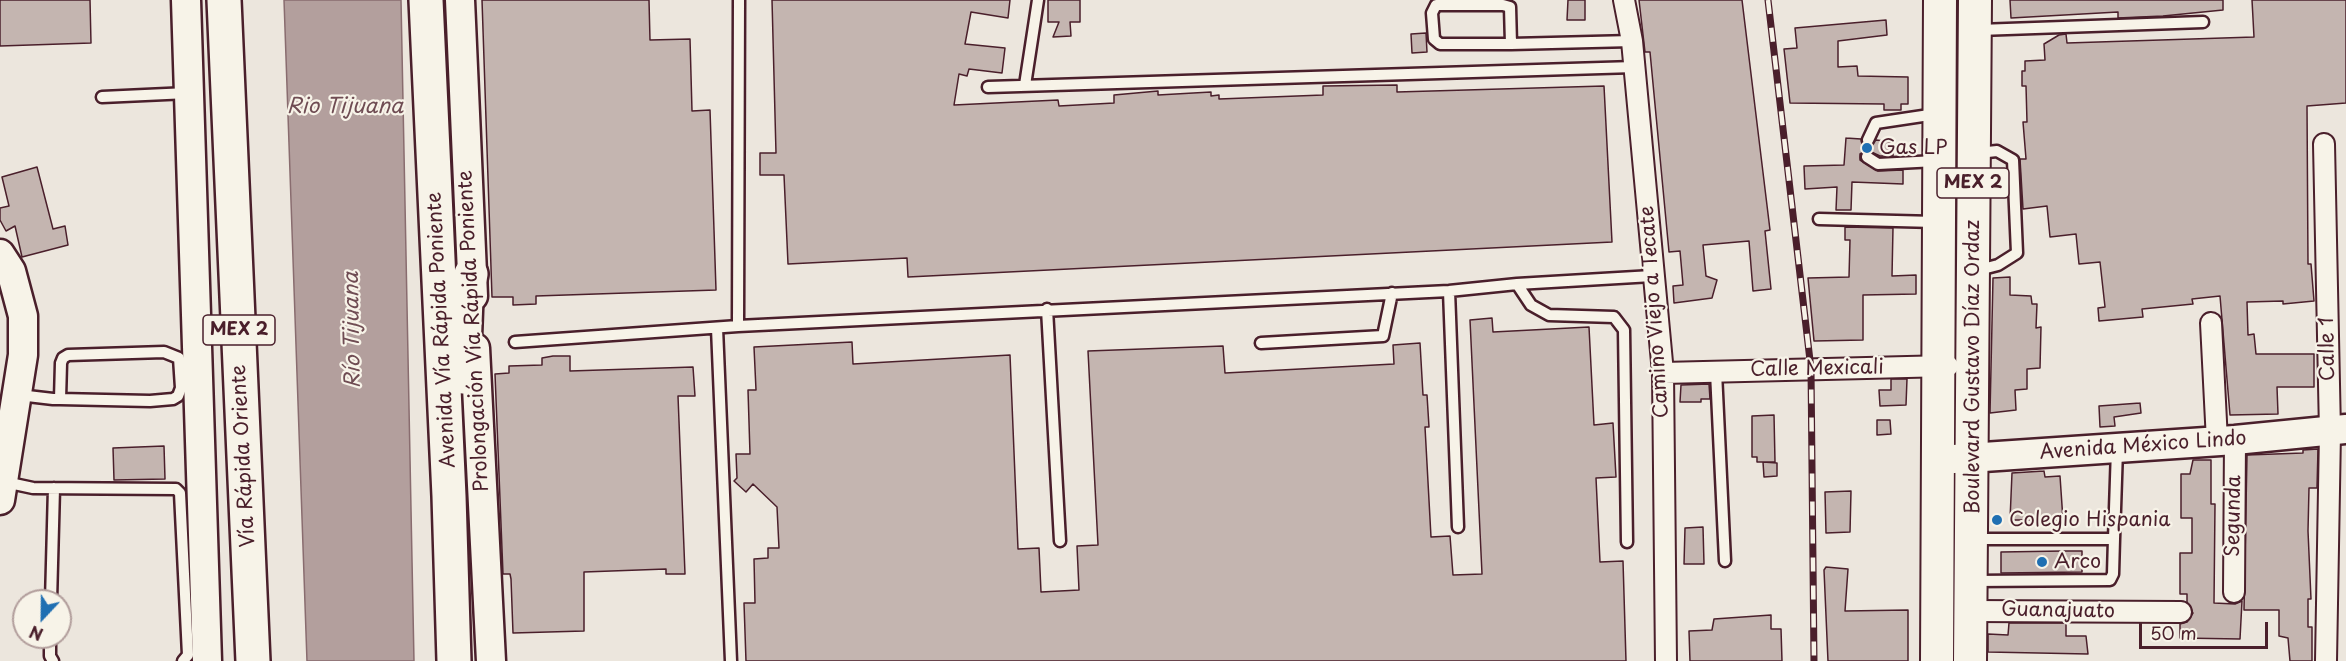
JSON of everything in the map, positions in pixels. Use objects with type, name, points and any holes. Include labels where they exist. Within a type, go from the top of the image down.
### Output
[{"type":"highway","name":"Vía Rápida Oriente","points":[[224,0],[253,661]]},
{"type":"highway","name":"Avenida Vía Rápida Poniente","points":[[426,0],[449,496],[454,661]]},
{"type":"highway","points":[[449,496],[460,475],[466,298],[471,274]]},
{"type":"highway","points":[[248,661],[252,628]]},
{"type":"main road","points":[[186,0],[207,661]]},
{"type":"main road","name":"Prolongación Vía Rápida Poniente","points":[[460,0],[471,274],[494,654]]},
{"type":"main road","name":"Boulevard Gustavo Díaz Ordaz","points":[[1937,661],[1940,0]]},
{"type":"main road","name":"Boulevard Gustavo Díaz Ordaz","points":[[1970,661],[1975,15]]},
{"type":"main road","points":[[1,491],[23,355],[23,316],[4,266]]},
{"type":"main road","name":"Avenida México Lindo","points":[[1939,460],[2226,441],[2338,430]]},
{"type":"street","name":"Camino Viejo a Tecate","points":[[1624,0],[1632,41],[1652,276],[1663,373],[1666,661]]},
{"type":"street","name":"Calle 1","points":[[2324,144],[2338,430],[2326,661]]},
{"type":"street","name":"Segunda","points":[[2211,322],[2226,441],[2234,592]]},
{"type":"street","name":"Calle Mexicali","points":[[1663,373],[1971,365]]},
{"type":"street","name":"Guanajuato","points":[[1972,596],[2181,612]]},
{"type":"lane","points":[[738,326],[739,0]]},
{"type":"lane","points":[[1024,85],[1038,0]]},
{"type":"lane","points":[[1511,44],[1510,8],[1503,5],[1436,5],[1432,13],[1434,39],[1440,44],[1511,44],[1632,41]]},
{"type":"lane","points":[[1975,15],[2203,22]]},
{"type":"lane","points":[[988,87],[1634,67]]},
{"type":"lane","points":[[102,97],[189,93]]},
{"type":"lane","points":[[1868,140],[1876,123],[1940,113]]},
{"type":"lane","points":[[1972,272],[1998,265],[2017,253],[2013,160],[1997,151],[1973,153]]},
{"type":"lane","points":[[1867,157],[1878,164],[1939,161]]},
{"type":"lane","points":[[1820,219],[1939,222]]},
{"type":"lane","points":[[515,342],[738,326],[1047,309],[1449,291],[1517,284],[1652,276]]},
{"type":"lane","points":[[1517,284],[1531,305],[1549,315],[1614,317],[1624,330],[1627,542]]},
{"type":"lane","points":[[1449,291],[1458,527]]},
{"type":"lane","points":[[1261,343],[1383,336],[1392,293]]},
{"type":"lane","points":[[1047,309],[1060,541]]},
{"type":"lane","points":[[717,328],[731,661]]},
{"type":"lane","points":[[17,394],[60,399],[173,399],[178,396],[182,388],[179,358],[164,352],[68,355],[61,363],[60,399]]},
{"type":"lane","points":[[1716,372],[1725,561]]},
{"type":"lane","points":[[1972,596],[2110,580],[2113,574],[2117,447]]},
{"type":"lane","points":[[1,491],[33,488],[168,487],[176,489],[180,493],[188,655],[183,661]]},
{"type":"lane","points":[[51,589],[54,488]]},
{"type":"lane","points":[[1972,539],[2114,539]]},
{"type":"water","name":"Rio Tijuana","points":[[284,0],[401,0],[414,661],[307,661]]},
{"type":"building","points":[[0,0],[90,0],[91,43],[0,46]]},
{"type":"building","points":[[482,0],[649,0],[650,40],[690,39],[692,111],[710,110],[716,290],[536,296],[536,304],[513,305],[513,297],[492,297]]},
{"type":"building","points":[[772,0],[1010,0],[1008,18],[971,12],[965,44],[1005,48],[1002,73],[969,69],[967,76],[959,74],[954,105],[1058,100],[1059,106],[1114,103],[1114,95],[1158,91],[1158,95],[1211,92],[1211,96],[1219,95],[1219,99],[1323,95],[1323,86],[1397,85],[1397,92],[1604,86],[1612,242],[908,277],[907,258],[788,264],[784,175],[760,175],[760,153],[776,153]]},
{"type":"building","points":[[1048,0],[1080,0],[1080,22],[1070,22],[1071,36],[1053,37],[1059,22],[1048,22]]},
{"type":"building","points":[[1568,0],[1585,0],[1585,20],[1567,20]]},
{"type":"building","points":[[1639,0],[1742,0],[1770,230],[1765,231],[1771,289],[1753,291],[1749,241],[1703,245],[1706,276],[1717,280],[1712,298],[1674,303],[1673,286],[1683,285],[1680,251],[1669,252],[1650,52],[1645,52]]},
{"type":"building","points":[[2010,0],[2223,0],[2223,10],[2118,18],[2118,12],[2011,18]]},
{"type":"building","points":[[2252,0],[2346,0],[2346,103],[2307,106],[2308,264],[2311,264],[2314,301],[2283,304],[2283,301],[2247,302],[2248,335],[2254,334],[2256,354],[2314,354],[2314,387],[2277,387],[2278,414],[2230,415],[2220,296],[2192,299],[2193,304],[2142,309],[2143,317],[2099,321],[2098,308],[2105,307],[2100,262],[2079,264],[2076,234],[2050,237],[2047,206],[2023,209],[2020,159],[2026,159],[2023,122],[2027,122],[2026,86],[2022,86],[2022,71],[2025,71],[2025,61],[2045,60],[2044,44],[2059,35],[2066,34],[2067,43],[2254,37]]},
{"type":"building","points":[[1886,20],[1887,35],[1838,41],[1838,67],[1857,66],[1858,76],[1908,77],[1908,104],[1901,104],[1901,110],[1884,110],[1884,104],[1790,103],[1784,49],[1797,48],[1795,28]]},
{"type":"building","points":[[1426,33],[1427,52],[1412,53],[1411,34]]},
{"type":"building","points":[[1846,138],[1861,139],[1862,145],[1868,147],[1876,140],[1893,142],[1893,156],[1880,156],[1867,150],[1860,154],[1860,160],[1878,171],[1903,170],[1903,184],[1852,182],[1851,210],[1836,210],[1837,187],[1805,189],[1804,166],[1844,165]]},
{"type":"building","points":[[37,167],[53,229],[65,226],[68,245],[22,257],[15,226],[6,231],[0,220],[0,208],[9,206],[2,177]]},
{"type":"building","points":[[1845,227],[1893,228],[1892,276],[1916,275],[1916,294],[1863,295],[1863,340],[1814,341],[1808,278],[1849,277],[1850,240],[1845,240]]},
{"type":"building","points":[[2010,277],[2010,295],[2031,296],[2032,304],[2037,304],[2036,328],[2041,327],[2040,368],[2027,369],[2027,389],[2015,390],[2016,410],[1990,413],[1993,278]]},
{"type":"building","points":[[1492,318],[1493,332],[1589,327],[1594,425],[1613,423],[1616,477],[1596,478],[1600,562],[1623,561],[1626,661],[746,661],[744,603],[755,603],[754,559],[768,558],[768,548],[779,548],[777,507],[753,484],[746,492],[734,481],[737,478],[736,454],[750,454],[748,390],[756,390],[754,347],[852,342],[853,364],[1010,355],[1018,549],[1039,548],[1041,592],[1079,590],[1077,546],[1098,545],[1088,351],[1223,346],[1225,373],[1394,364],[1393,345],[1420,343],[1423,395],[1427,395],[1429,427],[1425,427],[1431,537],[1450,536],[1453,575],[1482,574],[1470,320]]},
{"type":"building","points":[[570,356],[570,371],[693,367],[695,396],[678,396],[685,574],[666,574],[666,569],[584,572],[584,631],[513,633],[511,579],[510,574],[503,574],[495,374],[509,373],[509,366],[542,365],[542,358]]},
{"type":"building","points":[[1891,379],[1907,379],[1906,405],[1880,406],[1879,390],[1891,390]]},
{"type":"building","points":[[1709,384],[1710,399],[1701,399],[1701,402],[1680,402],[1681,385]]},
{"type":"building","points":[[2140,403],[2141,413],[2114,417],[2115,426],[2100,427],[2099,406]]},
{"type":"building","points":[[1774,415],[1775,462],[1757,462],[1757,457],[1752,457],[1752,416]]},
{"type":"building","points":[[1877,420],[1890,420],[1891,434],[1877,435]]},
{"type":"building","points":[[164,446],[165,479],[114,480],[113,448]]},
{"type":"building","points":[[2318,449],[2317,488],[2309,488],[2311,599],[2308,599],[2308,627],[2312,627],[2312,661],[2290,661],[2288,638],[2279,636],[2279,610],[2244,610],[2247,455],[2303,453],[2303,450]]},
{"type":"building","points":[[2193,460],[2211,460],[2211,504],[2215,504],[2214,603],[2235,604],[2242,601],[2240,639],[2180,638],[2180,624],[2187,622],[2193,613],[2187,602],[2187,594],[2180,594],[2180,553],[2192,553],[2192,518],[2181,518],[2181,474],[2190,474]]},
{"type":"building","points":[[1763,462],[1777,463],[1777,476],[1764,477]]},
{"type":"building","points":[[2044,471],[2045,477],[2060,476],[2063,520],[2010,520],[2012,473]]},
{"type":"building","points":[[1851,491],[1850,532],[1826,533],[1825,492]]},
{"type":"building","points":[[1703,527],[1704,564],[1684,564],[1685,528]]},
{"type":"building","name":"Arco","points":[[2082,551],[2082,572],[2001,573],[2001,552]]},
{"type":"building","points":[[1826,567],[1848,569],[1845,611],[1908,610],[1908,661],[1828,661],[1824,570]]},
{"type":"building","points":[[1771,615],[1771,629],[1781,629],[1782,661],[1690,661],[1689,631],[1712,630],[1714,619]]},
{"type":"building","points":[[2009,623],[2066,623],[2066,636],[2086,636],[2088,654],[1988,652],[1988,634],[2008,635]]},
{"type":"railway","points":[[1768,0],[1811,369],[1814,661]]},
{"type":"place","name":"Gas LP","points":[[1867,148]]},
{"type":"place","name":"Colegio Hispania","points":[[1997,520]]},
{"type":"place","name":"Arco","points":[[2042,562]]},
{"type":"water label","name":"Río Tijuana","points":[[353,330]]}]
